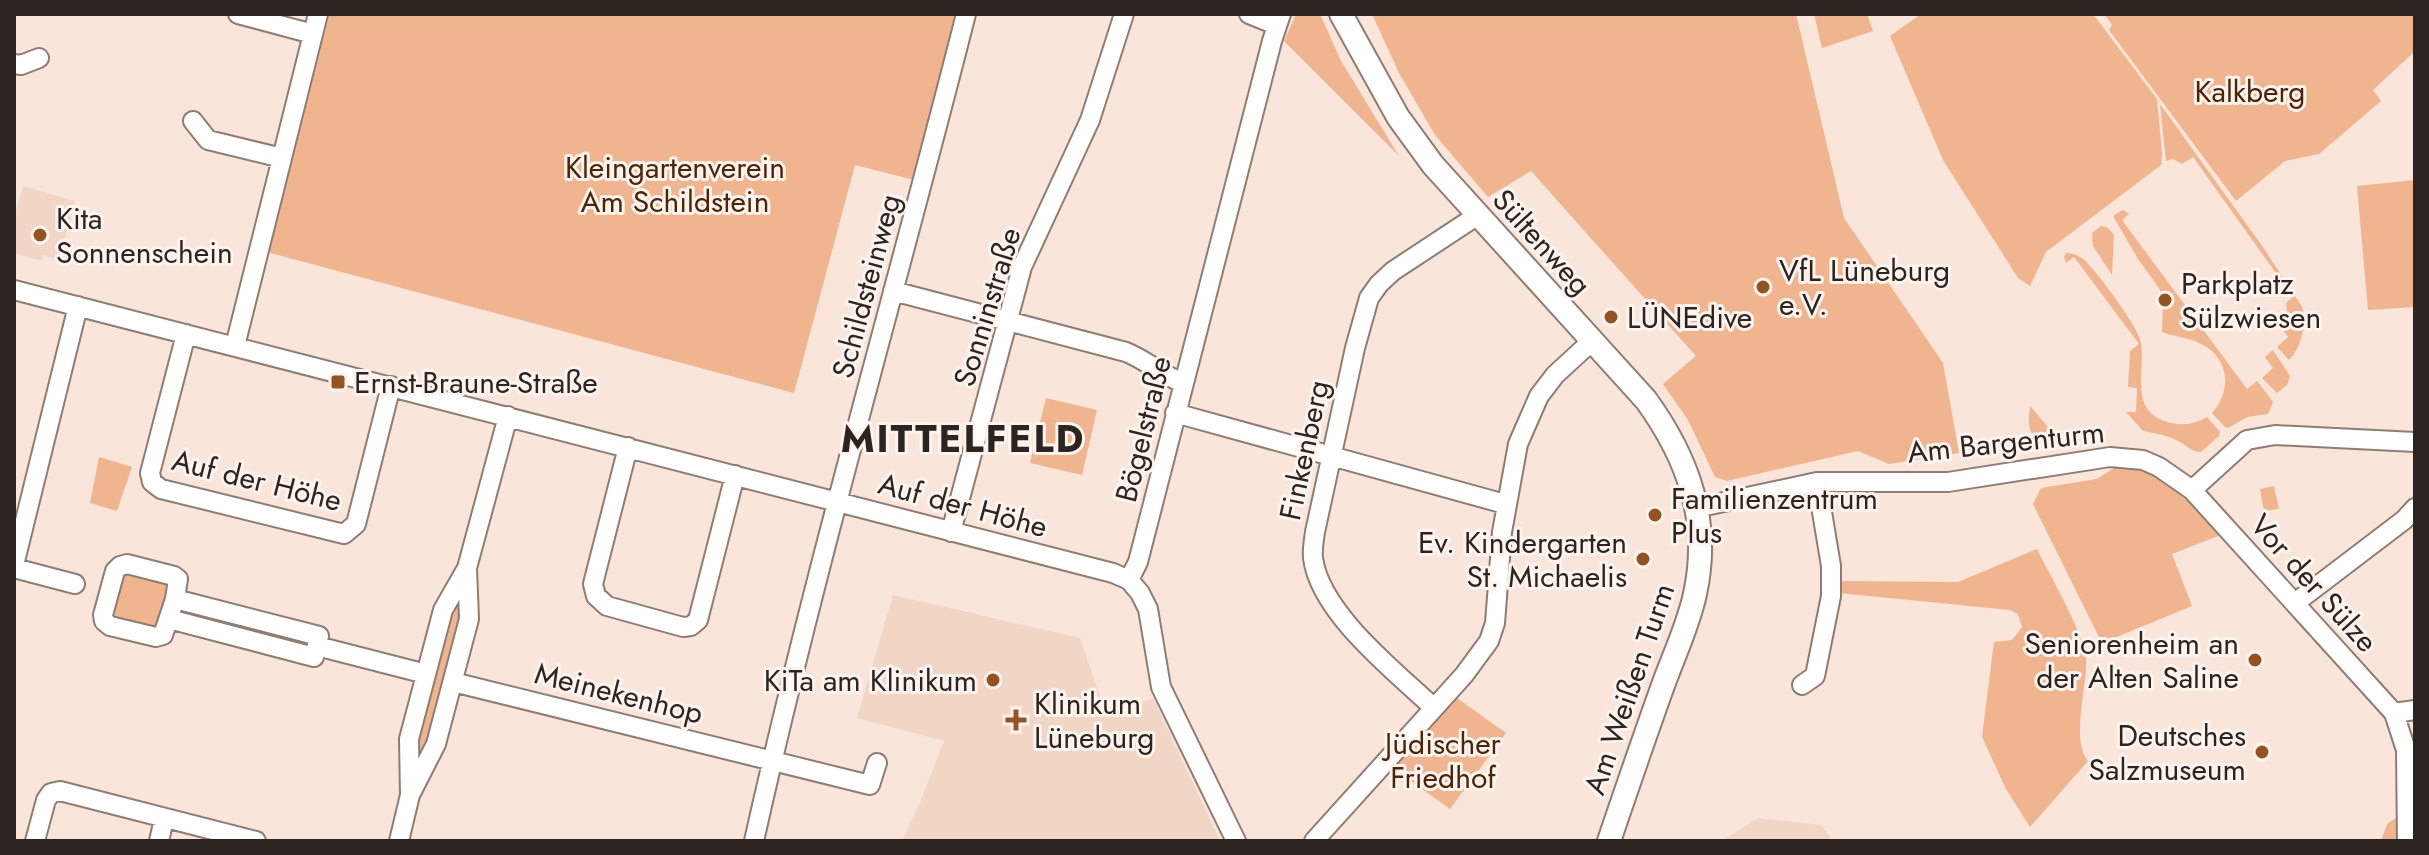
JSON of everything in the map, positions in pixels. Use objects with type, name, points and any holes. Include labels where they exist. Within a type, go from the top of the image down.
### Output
[{"type":"main road","name":"Sültenweg","points":[[1341,14],[1398,117],[1433,165],[1646,400],[1664,425],[1684,461],[1696,508]]},
{"type":"main road","name":"Am Weißen Turm","points":[[1609,841],[1695,596],[1700,544],[1696,508]]},
{"type":"street","points":[[238,14],[313,34]]},
{"type":"street","points":[[235,346],[318,14]]},
{"type":"street","name":"Schildsteinweg","points":[[754,841],[837,501],[966,14]]},
{"type":"street","name":"Sonninstraße","points":[[951,532],[1030,249],[1090,120],[1124,14]]},
{"type":"street","points":[[1249,14],[1279,20]]},
{"type":"street","name":"Bögelstraße","points":[[1129,580],[1138,562],[1279,20]]},
{"type":"street","points":[[14,64],[21,65],[39,58]]},
{"type":"street","points":[[193,121],[208,140],[282,158]]},
{"type":"street","name":"Finkenberg","points":[[1434,708],[1345,622],[1328,599],[1313,557],[1315,532],[1369,298],[1393,271],[1478,215]]},
{"type":"street","name":"Auf der Höhe","points":[[14,290],[837,501],[1113,573],[1129,580]]},
{"type":"street","points":[[893,291],[1126,352],[1183,383]]},
{"type":"street","points":[[78,306],[14,566],[109,593]]},
{"type":"street","name":"Auf der Höhe","points":[[186,334],[150,473],[152,482],[161,489],[344,534],[356,524],[391,386]]},
{"type":"street","points":[[1314,841],[1478,658],[1495,623],[1505,504],[1518,444],[1539,396],[1555,375],[1592,341]]},
{"type":"street","points":[[1175,413],[1505,504]]},
{"type":"street","points":[[410,795],[409,739],[443,610],[467,568],[508,416]]},
{"type":"street","points":[[2192,490],[2238,447],[2255,437],[2275,435],[2415,442]]},
{"type":"street","points":[[628,447],[593,584],[596,596],[607,606],[683,627],[691,626],[698,620],[735,475]]},
{"type":"street","name":"Am Bargenturm","points":[[1696,508],[1817,482],[1948,482],[2110,457],[2143,460],[2192,490]]},
{"type":"street","points":[[1802,685],[1815,676],[1831,596],[1831,566],[1817,482]]},
{"type":"street","name":"Vor der Sülze","points":[[2192,490],[2394,713]]},
{"type":"street","points":[[2295,603],[2404,520],[2415,508]]},
{"type":"street","points":[[127,564],[174,576],[179,583],[175,599],[163,635],[156,637],[110,626],[104,621],[115,571],[120,566],[127,564]]},
{"type":"street","points":[[399,841],[410,795],[436,744],[469,619],[467,568]]},
{"type":"street","points":[[1129,580],[1148,609],[1161,687],[1236,841]]},
{"type":"street","points":[[169,619],[314,657],[319,636],[175,599]]},
{"type":"street","points":[[317,646],[426,674]]},
{"type":"street","name":"Meinekenhop","points":[[453,682],[772,760]]},
{"type":"street","points":[[2409,837],[2406,750],[2394,713],[2415,710]]},
{"type":"street","points":[[772,760],[870,785],[877,763]]},
{"type":"street","points":[[35,841],[46,800],[51,793],[60,791],[256,841]]},
{"type":"street","points":[[159,841],[164,819]]},
{"type":"shaded area","name":"Kita Sonnenschein","points":[[23,186],[75,201],[59,260],[43,255],[41,261],[14,253],[14,218]]},
{"type":"shaded area","name":"Klinikum Lüneburg","points":[[893,595],[1080,638],[1107,717],[1153,698],[1220,841],[902,841],[944,741],[857,718]]},
{"type":"shaded area","points":[[1758,818],[1821,825],[1831,838],[1827,841],[1722,841]]},
{"type":"green space","name":"Kleingartenverein Am Schildstein","points":[[325,14],[961,14],[914,180],[855,165],[794,393],[263,251]]},
{"type":"green space","points":[[1296,14],[1320,14],[1341,61],[1399,156],[1284,41]]},
{"type":"green space","name":"VfL Lüneburg e.V.","points":[[1372,14],[1796,14],[1844,218],[1943,363],[1959,453],[1889,464],[1858,451],[1727,481],[1715,477],[1688,420],[1663,384],[1696,356],[1531,171],[1488,197],[1435,135],[1399,73]]},
{"type":"green space","points":[[1814,14],[1867,14],[1873,31],[1822,48]]},
{"type":"green space","points":[[1921,14],[2093,14],[2157,99],[2161,165],[2046,252],[2030,286],[2018,278],[1943,160],[1890,36]]},
{"type":"green space","name":"Kalkberg","points":[[2104,14],[2415,14],[2415,51],[2373,90],[2381,101],[2319,154],[2285,161],[2236,201],[2109,30],[2112,25]]},
{"type":"green space","points":[[2160,104],[2302,307],[2302,335],[2289,360],[2277,347],[2288,337],[2276,321],[2287,311],[2286,303],[2293,297],[2193,157],[2182,164],[2173,159],[2166,161]]},
{"type":"green space","points":[[2415,180],[2415,307],[2368,310],[2357,186]]},
{"type":"green space","points":[[2123,210],[2129,214],[2122,220],[2247,389],[2257,381],[2273,402],[2268,414],[2247,417],[2228,428],[2212,413],[2223,394],[2225,374],[2222,365],[2217,356],[2199,343],[2162,332],[2163,298],[2114,218]]},
{"type":"green space","points":[[2101,226],[2107,227],[2114,235],[2112,275],[2093,246],[2092,233]]},
{"type":"green space","points":[[2066,253],[2077,255],[2088,264],[2137,332],[2142,351],[2141,388],[2148,409],[2157,417],[2176,424],[2189,424],[2207,417],[2220,432],[2201,452],[2168,437],[2143,431],[2126,412],[2136,412],[2137,388],[2128,387],[2130,351],[2139,344],[2074,257],[2066,263]]},
{"type":"green space","points":[[2273,350],[2290,376],[2287,385],[2277,393],[2262,378],[2273,368],[2265,357]]},
{"type":"green space","points":[[1046,398],[1097,410],[1082,475],[1030,463]]},
{"type":"green space","points":[[2030,406],[2059,440],[2038,441],[2034,437],[2029,425]]},
{"type":"green space","points":[[99,457],[132,467],[117,511],[90,503]]},
{"type":"green space","points":[[2134,467],[2171,487],[2221,535],[2172,554],[2192,606],[2102,643],[2033,504],[2041,488],[2097,479],[2114,468]]},
{"type":"green space","points":[[2274,486],[2279,509],[2264,511],[2260,489]]},
{"type":"green space","points":[[2037,549],[2084,647],[2086,669],[2080,740],[2088,761],[2030,827],[2006,789],[1982,737],[1994,642],[2012,640],[2022,627],[2018,614],[2010,610],[1839,593],[1840,581],[1958,582]]},
{"type":"green space","points":[[123,570],[164,577],[173,587],[157,629],[119,624],[109,612]]},
{"type":"green space","points":[[464,579],[465,621],[434,742],[413,783],[412,740],[446,611]]},
{"type":"green space","points":[[177,602],[311,637],[307,651],[174,617]]},
{"type":"green space","name":"Jüdischer Friedhof","points":[[1454,696],[1506,733],[1450,809],[1391,767]]},
{"type":"green space","points":[[2397,817],[2398,841],[2381,841],[2387,824]]},
{"type":"place","name":"Kita Sonnenschein","points":[[40,235]]},
{"type":"place","name":"VfL Lüneburg e.V.","points":[[1763,287]]},
{"type":"place","name":"Parkplatz Sülzwiesen","points":[[2165,300]]},
{"type":"place","name":"LÜNEdive","points":[[1611,317]]},
{"type":"place","name":"Ernst-Braune-Straße","points":[[338,382]]},
{"type":"place","name":"Familienzentrum Plus","points":[[1655,515]]},
{"type":"place","name":"Ev. Kindergarten St. Michaelis","points":[[1643,559]]},
{"type":"place","name":"Seniorenheim an der Alten Saline","points":[[2255,660]]},
{"type":"place","name":"KiTa am Klinikum","points":[[993,680]]},
{"type":"place","name":"Klinikum Lüneburg","points":[[1016,720]]},
{"type":"place","name":"Deutsches Salzmuseum","points":[[2262,752]]},
{"type":"district","name":"MITTELFELD","points":[[963,438]]}]
